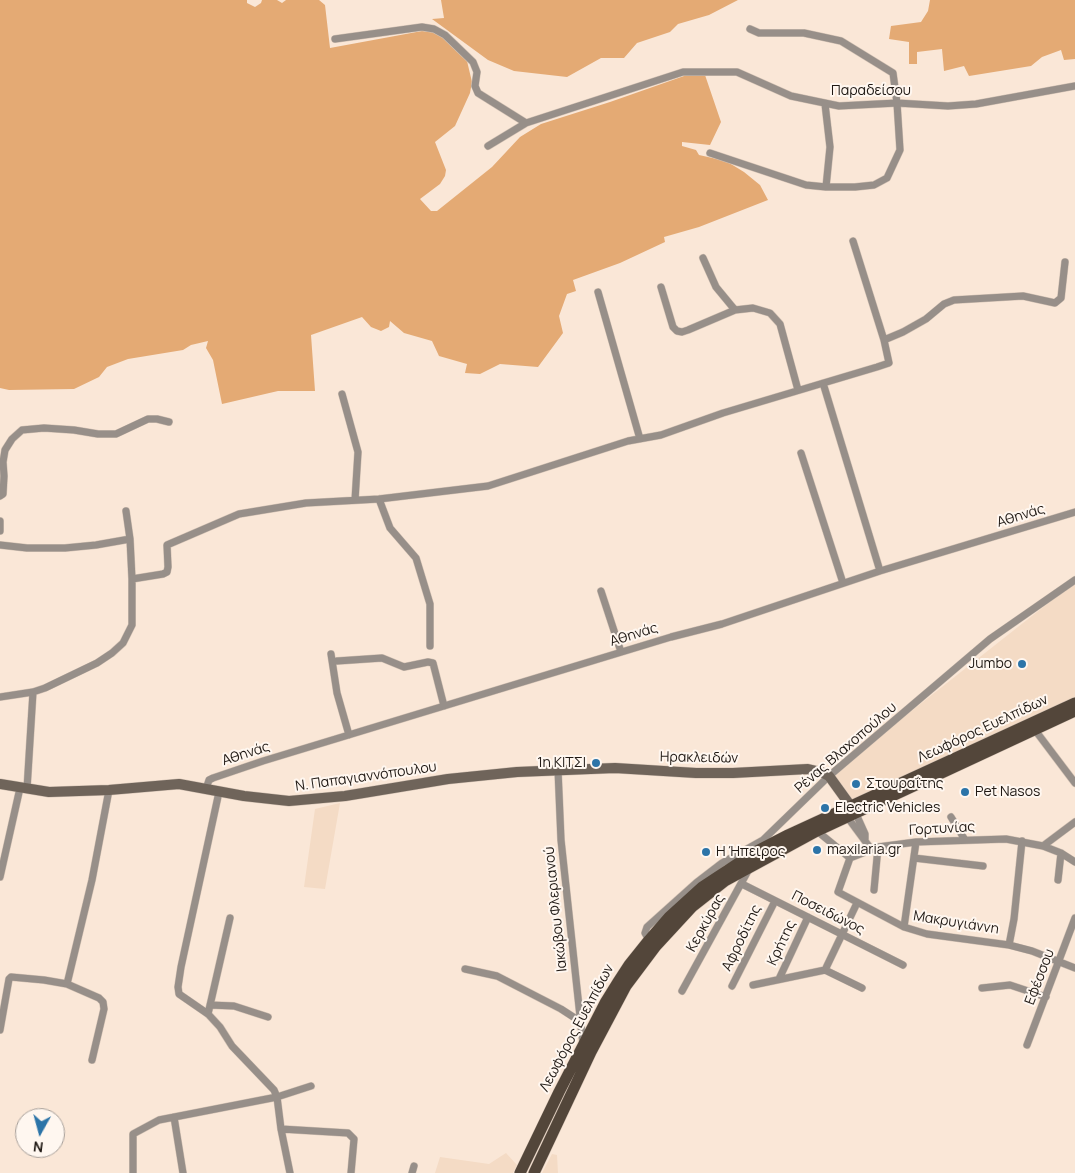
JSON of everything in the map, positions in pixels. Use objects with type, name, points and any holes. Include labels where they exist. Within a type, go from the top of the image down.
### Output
[{"type":"main road","name":"Λεωφόρος Ευελπίδων","points":[[534,1173],[591,1052],[626,986],[671,928],[692,907],[715,888],[751,866],[849,812],[1075,703]]},
{"type":"main road","name":"Λεωφόρος Ευελπίδων","points":[[520,1173],[605,1003],[629,965],[648,940],[686,900],[724,871],[788,835],[849,812],[1075,711]]},
{"type":"street","points":[[335,39],[422,27],[434,28],[445,35],[474,62],[477,72],[475,86],[478,93],[526,123]]},
{"type":"street","points":[[710,153],[806,185],[826,187],[874,185],[887,178],[900,150],[898,103],[892,74],[841,41],[804,34],[758,33],[750,29]]},
{"type":"street","name":"Παραδείσου","points":[[488,146],[526,123],[683,72],[737,72],[791,96],[838,106],[898,103],[948,106],[976,104],[1075,86]]},
{"type":"street","points":[[824,104],[830,147],[826,187]]},
{"type":"street","points":[[132,580],[164,574],[167,572],[168,567],[167,545],[238,514],[306,503],[379,499],[488,486],[628,441],[660,435],[714,416],[889,363],[884,340],[853,241]]},
{"type":"street","points":[[703,258],[716,288],[735,310]]},
{"type":"street","points":[[884,340],[926,319],[944,304],[954,300],[1023,296],[1055,303],[1061,298],[1065,262]]},
{"type":"street","points":[[661,287],[673,327],[678,331],[688,330],[735,310],[753,308],[770,313],[780,324],[798,390]]},
{"type":"street","points":[[598,292],[640,439]]},
{"type":"street","points":[[823,383],[880,571]]},
{"type":"street","points":[[342,394],[358,452],[355,500]]},
{"type":"street","points":[[0,496],[3,494],[4,476],[2,462],[5,450],[12,439],[22,430],[44,428],[116,434],[148,419],[169,422]]},
{"type":"street","points":[[801,453],[843,583]]},
{"type":"street","points":[[379,499],[390,528],[416,558],[430,604],[430,646]]},
{"type":"street","points":[[0,697],[33,692],[44,688],[98,663],[122,643],[132,625],[130,539],[126,510]]},
{"type":"street","name":"Αθηνάς","points":[[206,789],[207,783],[213,778],[621,652],[722,624],[880,571],[1075,512]]},
{"type":"street","points":[[0,521],[0,530]]},
{"type":"street","points":[[0,545],[27,548],[64,548],[130,539]]},
{"type":"street","name":"Ρένας Βλαχοπούλου","points":[[648,940],[645,930],[673,902],[722,863],[763,840],[773,832],[990,639],[1075,580]]},
{"type":"street","points":[[601,592],[621,652]]},
{"type":"street","points":[[331,654],[337,692],[349,735]]},
{"type":"street","points":[[337,662],[382,658],[404,667],[428,662],[433,663],[444,706]]},
{"type":"street","points":[[0,877],[23,789],[33,692]]},
{"type":"street","points":[[1035,730],[1075,783]]},
{"type":"street","name":"Ηρακλειδών","points":[[558,770],[615,768],[696,773],[733,773],[808,769],[821,772],[832,780]]},
{"type":"street","name":"Ν. Παπαγιαννόπουλου","points":[[0,784],[49,792],[109,790],[179,784],[219,792],[289,801],[345,796],[456,778],[558,770]]},
{"type":"street","name":"Ιακώβου Φλεριανού","points":[[558,770],[561,840],[583,1045]]},
{"type":"street","points":[[832,780],[838,798],[849,812],[860,835],[874,848],[874,890]]},
{"type":"street","points":[[67,984],[92,880],[109,790]]},
{"type":"street","points":[[219,792],[178,987],[179,994],[208,1014],[220,1027],[232,1046],[274,1090],[277,1097],[281,1130],[290,1173]]},
{"type":"street","points":[[952,817],[965,840]]},
{"type":"street","points":[[1043,846],[1075,822]]},
{"type":"street","points":[[817,831],[850,858]]},
{"type":"street","name":"Γορτυνίας","points":[[850,858],[874,848],[916,842],[1006,838],[1043,846],[1061,853],[1075,862]]},
{"type":"street","points":[[1009,945],[1014,919],[1022,841]]},
{"type":"street","points":[[904,927],[916,842]]},
{"type":"street","points":[[1058,880],[1061,853]]},
{"type":"street","name":"Μακρυγιάννη","points":[[850,858],[838,892],[904,927],[927,934],[1009,945],[1032,951],[1075,968]]},
{"type":"street","points":[[914,858],[983,866]]},
{"type":"street","name":"Κερκύρας","points":[[682,991],[751,866]]},
{"type":"street","name":"Ποσειδώνος","points":[[742,884],[903,965]]},
{"type":"street","name":"Αφροδίτης","points":[[732,986],[775,901]]},
{"type":"street","points":[[825,970],[857,903]]},
{"type":"street","points":[[208,1014],[230,918]]},
{"type":"street","name":"Κρήτης","points":[[779,979],[808,918]]},
{"type":"street","name":"Εφέσσου","points":[[1028,1045],[1075,918]]},
{"type":"street","points":[[465,969],[497,976],[561,1009],[581,1022]]},
{"type":"street","points":[[753,984],[825,970],[862,988]]},
{"type":"street","points":[[0,1030],[9,978],[44,980],[67,984],[99,998],[103,1002],[104,1009],[92,1060]]},
{"type":"street","points":[[982,988],[1010,985],[1046,997]]},
{"type":"street","points":[[210,1005],[234,1006],[268,1017]]},
{"type":"street","points":[[133,1173],[133,1134],[159,1120],[277,1097],[311,1086]]},
{"type":"street","points":[[174,1117],[183,1173]]},
{"type":"street","points":[[281,1130],[348,1133],[354,1139],[351,1173]]},
{"type":"shaded area","points":[[0,0],[247,0],[247,3],[255,7],[262,0],[277,0],[282,3],[286,0],[319,0],[325,5],[330,48],[422,31],[432,32],[442,37],[467,61],[472,82],[470,93],[455,126],[435,142],[446,170],[440,184],[420,199],[431,211],[437,211],[492,167],[520,137],[541,124],[684,76],[705,75],[721,122],[710,145],[682,142],[682,146],[696,150],[699,155],[726,161],[744,172],[760,185],[768,200],[699,227],[664,237],[665,242],[620,263],[573,280],[576,291],[567,294],[559,316],[563,333],[538,367],[500,364],[480,374],[465,373],[467,364],[439,356],[432,341],[404,333],[390,321],[389,327],[381,331],[371,327],[362,317],[311,335],[315,391],[278,391],[222,404],[213,360],[206,348],[208,341],[191,345],[183,350],[128,359],[107,367],[99,377],[74,389],[9,390],[0,388]]},
{"type":"shaded area","points":[[441,0],[738,0],[709,15],[678,24],[670,32],[637,43],[624,58],[601,58],[567,77],[514,71],[488,60],[432,19],[444,18]]},
{"type":"shaded area","points":[[930,0],[1075,0],[1075,59],[1064,60],[1061,50],[1042,57],[1031,66],[969,76],[964,66],[944,71],[942,49],[917,52],[917,64],[909,64],[909,42],[889,39],[891,26],[921,22],[928,11]]},
{"type":"shaded area","points":[[1075,582],[1075,697],[853,805],[829,776]]},
{"type":"shaded area","points":[[340,803],[325,889],[304,887],[315,809]]},
{"type":"shaded area","points":[[506,1153],[517,1165],[513,1173],[435,1173],[440,1157],[489,1164]]},
{"type":"shaded area","points":[[552,1154],[557,1155],[558,1173],[542,1173]]},
{"type":"place","name":"Jumbo","points":[[1022,664]]},
{"type":"place","name":"1η ΚΙΤΣΙ","points":[[596,763]]},
{"type":"place","name":"Στουραΐτης","points":[[856,784]]},
{"type":"place","name":"Pet Nasos","points":[[965,792]]},
{"type":"place","name":"Electric Vehicles","points":[[825,808]]},
{"type":"place","name":"maxilaria.gr","points":[[817,850]]},
{"type":"place","name":"Η Ήπειρος","points":[[706,852]]}]
